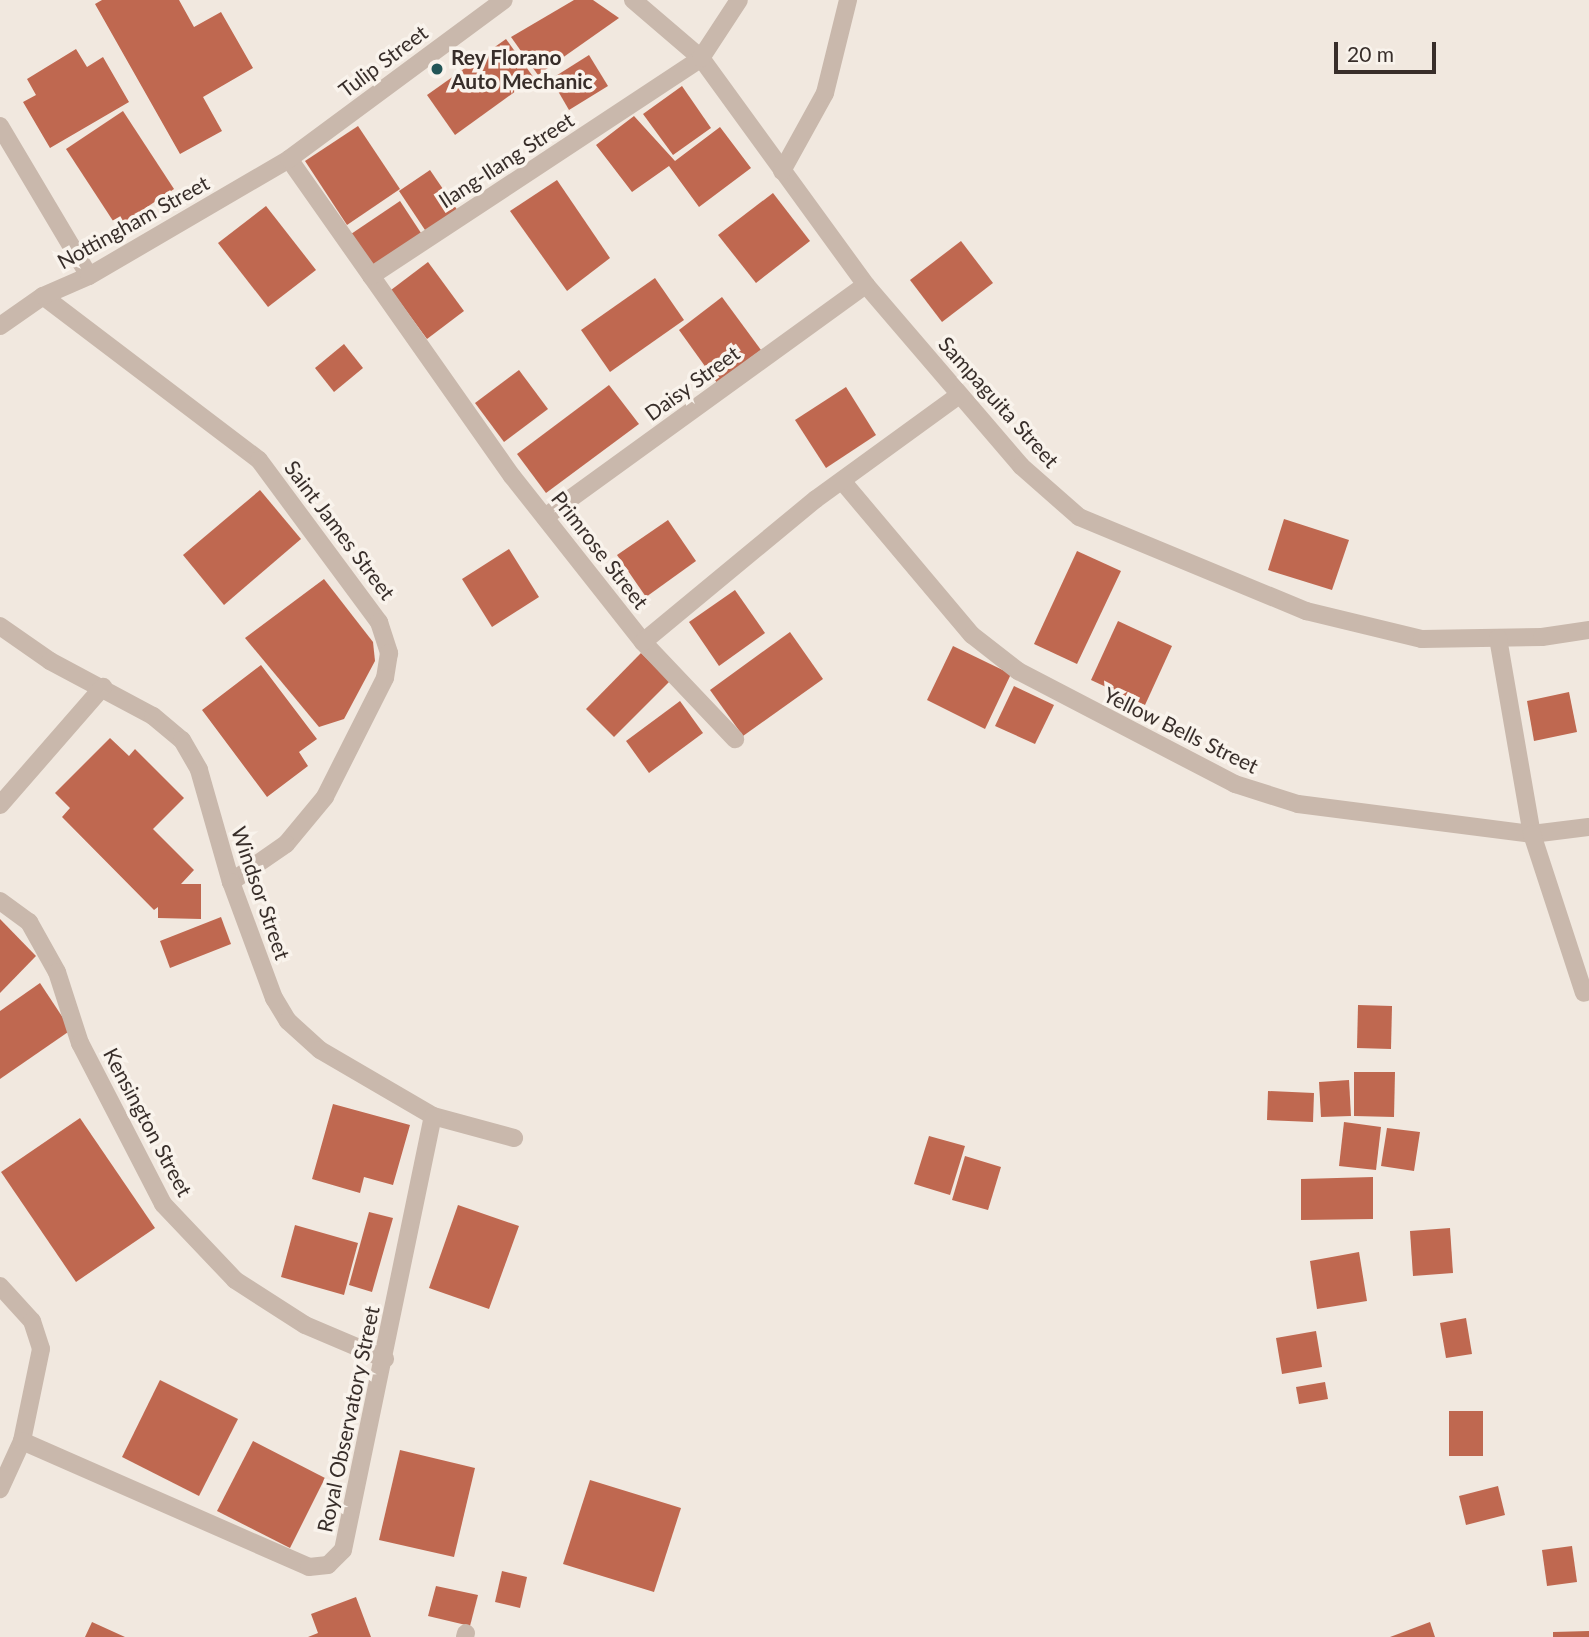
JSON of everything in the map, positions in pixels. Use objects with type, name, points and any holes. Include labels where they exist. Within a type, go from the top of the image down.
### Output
[{"type":"street","name":"Tulip Street","points":[[289,159],[504,0]]},
{"type":"street","name":"Sampaguita Street","points":[[634,0],[701,58],[866,285],[1020,466],[1079,517],[1306,611],[1422,639],[1498,638],[1589,630]]},
{"type":"street","points":[[701,58],[739,0]]},
{"type":"street","points":[[782,171],[825,93],[848,0]]},
{"type":"street","name":"Ilang-Ilang Street","points":[[371,276],[701,58]]},
{"type":"street","points":[[0,126],[89,276]]},
{"type":"street","name":"Nottingham Street","points":[[0,326],[43,296],[89,276],[289,159]]},
{"type":"street","name":"Primrose Street","points":[[289,159],[545,517],[643,642],[816,499],[959,396]]},
{"type":"street","name":"Daisy Street","points":[[545,517],[866,285]]},
{"type":"street","name":"Saint James Street","points":[[43,296],[259,460],[379,622],[389,653],[385,678],[325,797],[286,844],[231,882]]},
{"type":"street","name":"Yellow Bells Street","points":[[843,482],[972,635],[1061,697],[1235,784],[1298,804],[1532,834],[1589,827]]},
{"type":"street","name":"Windsor Street","points":[[0,626],[50,661],[153,716],[182,740],[199,770],[231,882],[274,998],[288,1021],[320,1050],[433,1115],[514,1138]]},
{"type":"street","points":[[1498,638],[1532,834],[1584,993]]},
{"type":"street","points":[[643,642],[735,739]]},
{"type":"street","points":[[0,805],[103,687]]},
{"type":"street","name":"Kensington Street","points":[[0,901],[29,922],[58,972],[80,1043],[163,1204],[235,1280],[305,1325],[385,1359]]},
{"type":"street","name":"Royal Observatory Street","points":[[22,1441],[309,1567],[328,1565],[343,1550],[385,1359],[433,1115]]},
{"type":"street","points":[[0,1286],[32,1321],[41,1349],[22,1441],[0,1489]]},
{"type":"building","points":[[102,0],[179,0],[194,27],[221,12],[253,68],[203,97],[222,131],[180,154],[95,4]]},
{"type":"building","points":[[574,0],[593,0],[619,18],[538,75],[511,37]]},
{"type":"building","points":[[506,39],[534,78],[455,135],[427,95]]},
{"type":"building","points":[[76,49],[87,67],[103,57],[129,102],[50,148],[23,102],[36,95],[27,79]]},
{"type":"building","points":[[589,55],[608,86],[569,110],[551,79]]},
{"type":"building","points":[[682,86],[711,128],[673,155],[643,114]]},
{"type":"building","points":[[123,111],[174,189],[117,227],[66,149]]},
{"type":"building","points":[[634,116],[675,161],[720,127],[751,168],[699,207],[669,166],[632,192],[596,145]]},
{"type":"building","points":[[358,126],[400,189],[347,225],[305,161]]},
{"type":"building","points":[[430,170],[458,211],[427,233],[399,191]]},
{"type":"building","points":[[557,180],[610,258],[567,291],[510,211]]},
{"type":"building","points":[[773,193],[810,241],[756,283],[718,235]]},
{"type":"building","points":[[400,201],[421,233],[373,266],[351,234]]},
{"type":"building","points":[[266,206],[316,270],[268,307],[218,243]]},
{"type":"building","points":[[961,241],[993,283],[942,322],[910,280]]},
{"type":"building","points":[[428,262],[464,311],[427,339],[391,290]]},
{"type":"building","points":[[655,278],[684,320],[610,372],[581,330]]},
{"type":"building","points":[[722,297],[761,350],[717,383],[679,330]]},
{"type":"building","points":[[344,344],[363,368],[334,392],[315,368]]},
{"type":"building","points":[[519,370],[548,409],[504,442],[475,403]]},
{"type":"building","points":[[609,385],[639,424],[546,493],[517,454]]},
{"type":"building","points":[[846,387],[876,435],[826,468],[795,420]]},
{"type":"building","points":[[260,490],[301,539],[224,605],[183,555]]},
{"type":"building","points":[[1284,519],[1349,540],[1332,590],[1268,570]]},
{"type":"building","points":[[668,520],[696,561],[646,597],[617,555]]},
{"type":"building","points":[[509,549],[539,597],[492,627],[462,579]]},
{"type":"building","points":[[1077,551],[1121,571],[1077,664],[1034,644]]},
{"type":"building","points":[[324,579],[373,642],[375,661],[344,719],[319,727],[245,638]]},
{"type":"building","points":[[735,590],[765,633],[719,666],[689,622]]},
{"type":"building","points":[[1118,621],[1172,646],[1145,705],[1091,680]]},
{"type":"building","points":[[790,632],[823,679],[743,736],[710,690]]},
{"type":"building","points":[[953,646],[1011,674],[985,729],[927,700]]},
{"type":"building","points":[[641,653],[670,681],[614,737],[586,709]]},
{"type":"building","points":[[261,665],[317,739],[299,752],[308,766],[267,797],[202,710]]},
{"type":"building","points":[[1014,686],[1054,705],[1035,744],[995,726]]},
{"type":"building","points":[[1569,692],[1577,732],[1534,741],[1527,701]]},
{"type":"building","points":[[680,701],[703,733],[649,773],[626,741]]},
{"type":"building","points":[[110,738],[129,756],[135,749],[184,798],[153,829],[194,870],[181,884],[201,884],[201,919],[158,918],[158,907],[154,910],[62,817],[70,808],[55,793]]},
{"type":"building","points":[[221,917],[231,944],[170,968],[160,941]]},
{"type":"building","points":[[0,919],[36,956],[0,993]]},
{"type":"building","points":[[40,983],[71,1030],[0,1079],[0,1011]]},
{"type":"building","points":[[1358,1005],[1392,1006],[1391,1049],[1357,1048]]},
{"type":"building","points":[[1354,1072],[1395,1072],[1394,1117],[1354,1116]]},
{"type":"building","points":[[1349,1080],[1351,1116],[1321,1117],[1319,1082]]},
{"type":"building","points":[[1268,1091],[1314,1093],[1313,1122],[1267,1120]]},
{"type":"building","points":[[333,1104],[410,1125],[393,1185],[364,1177],[360,1193],[312,1179]]},
{"type":"building","points":[[80,1118],[155,1228],[76,1282],[1,1172]]},
{"type":"building","points":[[1344,1122],[1381,1127],[1376,1170],[1339,1166]]},
{"type":"building","points":[[1387,1128],[1420,1132],[1414,1171],[1381,1166]]},
{"type":"building","points":[[929,1136],[965,1146],[950,1195],[914,1184]]},
{"type":"building","points":[[965,1156],[1001,1167],[988,1210],[952,1200]]},
{"type":"building","points":[[1373,1177],[1373,1219],[1301,1220],[1301,1179]]},
{"type":"building","points":[[458,1205],[519,1226],[489,1309],[429,1288]]},
{"type":"building","points":[[369,1212],[393,1218],[372,1292],[349,1285]]},
{"type":"building","points":[[295,1225],[358,1243],[344,1295],[281,1277]]},
{"type":"building","points":[[1450,1228],[1453,1273],[1413,1276],[1410,1231]]},
{"type":"building","points":[[1359,1252],[1367,1301],[1317,1309],[1310,1261]]},
{"type":"building","points":[[1466,1318],[1472,1354],[1446,1358],[1440,1323]]},
{"type":"building","points":[[1316,1331],[1322,1367],[1282,1374],[1276,1338]]},
{"type":"building","points":[[160,1380],[238,1419],[199,1496],[122,1457]]},
{"type":"building","points":[[1325,1382],[1328,1399],[1299,1404],[1296,1387]]},
{"type":"building","points":[[1449,1411],[1483,1411],[1483,1456],[1449,1456]]},
{"type":"building","points":[[253,1441],[325,1478],[290,1548],[217,1511]]},
{"type":"building","points":[[400,1450],[475,1468],[454,1557],[379,1540]]},
{"type":"building","points":[[590,1480],[681,1508],[654,1592],[563,1564]]},
{"type":"building","points":[[1498,1486],[1505,1515],[1466,1525],[1459,1496]]},
{"type":"building","points":[[1572,1546],[1577,1582],[1547,1586],[1542,1550]]},
{"type":"building","points":[[502,1571],[527,1577],[520,1608],[495,1602]]},
{"type":"building","points":[[436,1586],[478,1595],[470,1626],[428,1616]]},
{"type":"building","points":[[356,1597],[371,1637],[308,1637],[318,1633],[311,1614]]},
{"type":"building","points":[[92,1622],[125,1637],[85,1637]]},
{"type":"building","points":[[1430,1622],[1435,1637],[1390,1637]]},
{"type":"building","points":[[1589,1631],[1589,1637],[1553,1637],[1553,1632]]},
{"type":"place","name":"Rey Florano Auto Mechanic","points":[[437,69]]}]
